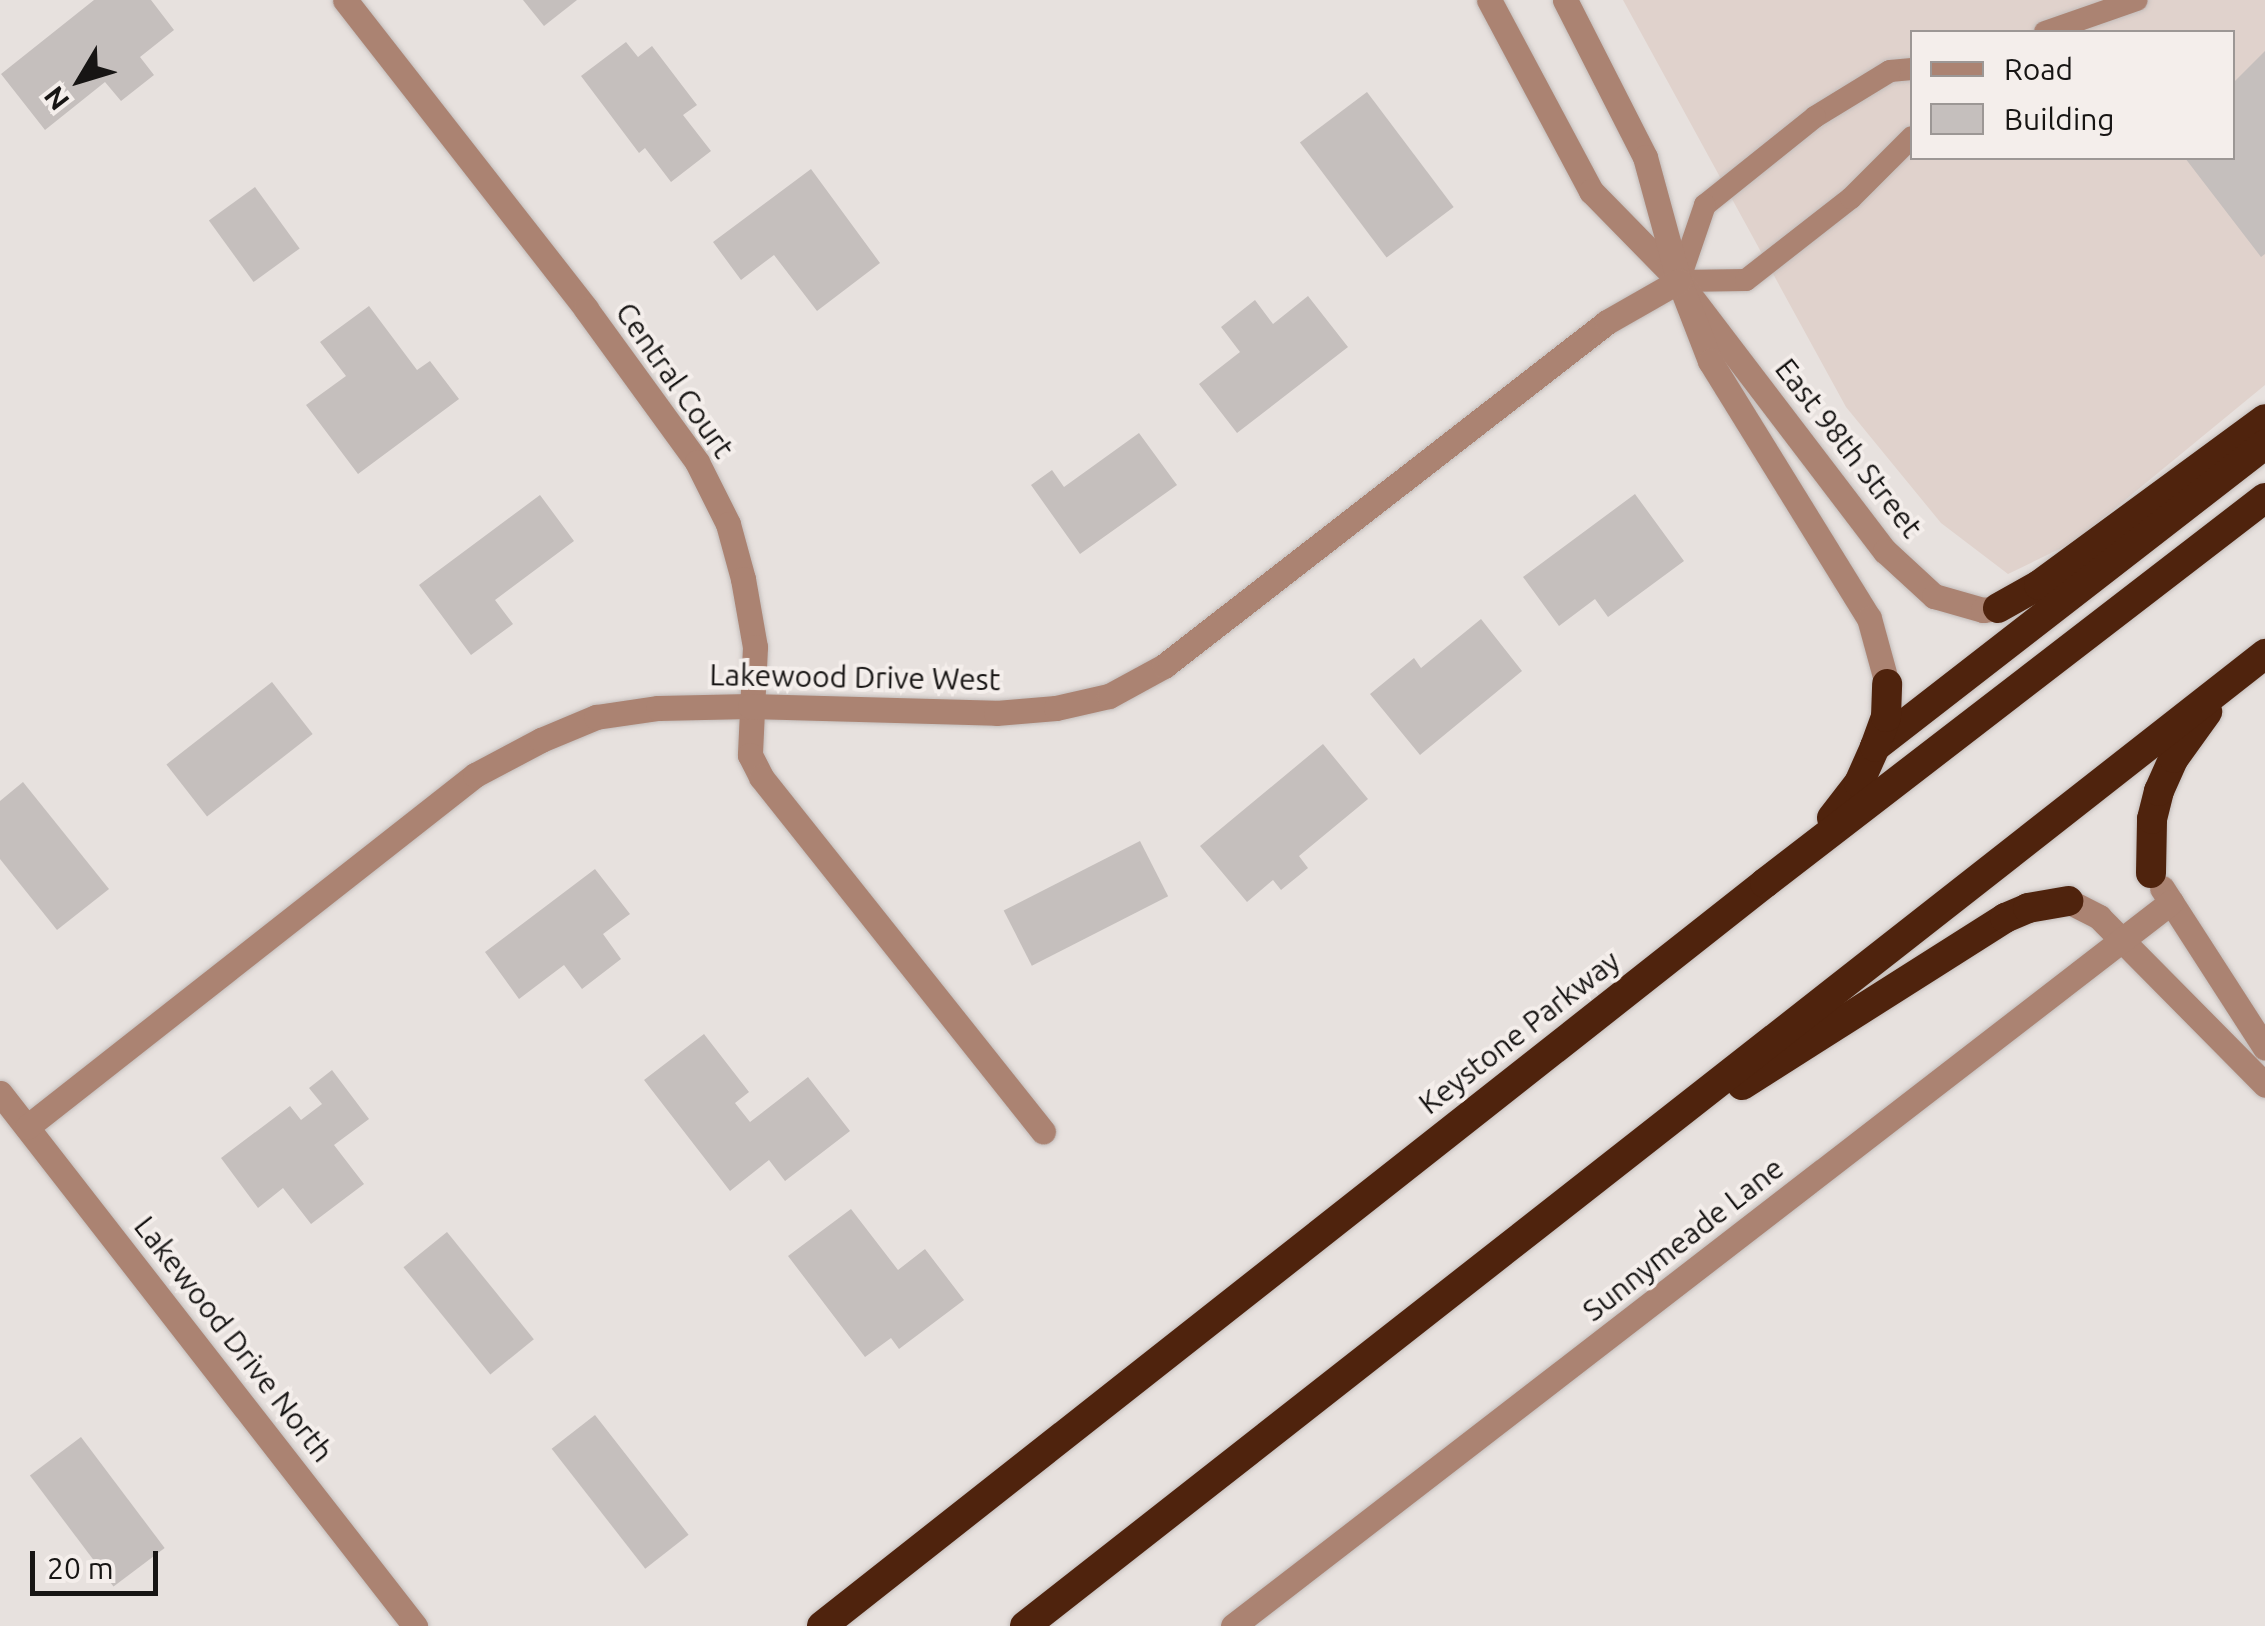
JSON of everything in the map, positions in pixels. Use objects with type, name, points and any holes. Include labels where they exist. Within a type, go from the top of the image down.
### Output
[{"type":"highway","points":[[1998,608],[2039,586],[2265,419]]},
{"type":"highway","points":[[1875,747],[2265,444]]},
{"type":"highway","name":"Keystone Parkway","points":[[822,1626],[1765,883],[2265,498]]},
{"type":"highway","points":[[1024,1626],[2265,654]]},
{"type":"highway","points":[[2151,873],[2152,819],[2159,791],[2174,758],[2230,682]]},
{"type":"highway","points":[[1765,883],[1840,811],[1875,747],[1886,717],[1887,684]]},
{"type":"highway","points":[[1596,1178],[2004,918],[2028,908],[2068,901]]},
{"type":"street","name":"Central Court","points":[[345,0],[586,309],[697,462],[728,524],[743,579],[755,647],[750,755],[761,777],[1044,1132]]},
{"type":"street","name":"East 98th Street","points":[[1489,0],[1591,191],[1679,281],[1885,551],[1934,596],[1983,610],[1998,608]]},
{"type":"street","name":"East 98th Street","points":[[1565,0],[1645,157],[1679,281],[1710,361],[1869,618],[1887,684]]},
{"type":"street","name":"Lakewood Drive West","points":[[28,1127],[475,775],[540,740],[596,717],[658,708],[750,706],[996,713],[1056,708],[1109,696],[1164,666],[1607,322],[1679,281]]},
{"type":"street","points":[[2151,873],[2265,1048]]},
{"type":"street","points":[[2068,901],[2085,906],[2265,1085]]},
{"type":"street","name":"Sunnymeade Lane","points":[[1233,1626],[2171,902]]},
{"type":"street","name":"Lakewood Drive North","points":[[0,1093],[415,1626]]},
{"type":"lane","points":[[2051,30],[2137,0]]},
{"type":"lane","points":[[1910,68],[1890,71],[1815,117],[1704,205],[1679,281],[1746,280],[1851,198],[1910,139]]},
{"type":"shaded area","points":[[1623,0],[2265,0],[2265,385],[2074,542],[2008,574],[1941,523],[1846,407]]},
{"type":"building","points":[[94,0],[151,0],[174,30],[140,57],[154,75],[121,101],[105,82],[45,130],[1,74]]},
{"type":"building","points":[[523,0],[577,0],[544,26]]},
{"type":"building","points":[[626,42],[638,57],[652,46],[697,105],[683,115],[711,151],[671,182],[645,148],[639,153],[581,76]]},
{"type":"building","points":[[2265,51],[2265,254],[2261,257],[2187,160],[2235,160],[2235,81]]},
{"type":"building","points":[[1367,92],[1454,207],[1387,258],[1300,143]]},
{"type":"building","points":[[811,169],[880,263],[817,311],[774,255],[741,280],[713,242]]},
{"type":"building","points":[[255,187],[300,248],[254,282],[209,221]]},
{"type":"building","points":[[1308,296],[1348,347],[1237,433],[1199,384],[1240,352],[1221,327],[1255,300],[1273,324]]},
{"type":"building","points":[[369,306],[417,370],[430,361],[459,399],[358,474],[306,405],[346,376],[320,342]]},
{"type":"building","points":[[1139,433],[1177,485],[1080,554],[1031,485],[1052,470],[1064,487]]},
{"type":"building","points":[[1635,494],[1684,561],[1608,617],[1595,599],[1559,626],[1523,577]]},
{"type":"building","points":[[540,495],[574,541],[495,600],[513,624],[471,655],[419,585]]},
{"type":"building","points":[[1481,619],[1522,671],[1420,755],[1370,694],[1414,658],[1421,668]]},
{"type":"building","points":[[272,682],[313,734],[207,817],[166,764]]},
{"type":"building","points":[[1323,744],[1368,799],[1299,856],[1308,868],[1281,890],[1273,880],[1247,902],[1200,846]]},
{"type":"building","points":[[23,782],[109,889],[57,930],[0,859],[0,801]]},
{"type":"building","points":[[1140,841],[1168,896],[1032,966],[1004,910]]},
{"type":"building","points":[[595,869],[630,914],[603,934],[621,959],[582,989],[564,965],[519,999],[485,952]]},
{"type":"building","points":[[704,1034],[749,1092],[735,1103],[750,1122],[808,1077],[850,1131],[785,1181],[769,1160],[730,1191],[644,1080]]},
{"type":"building","points":[[332,1070],[369,1119],[334,1145],[364,1184],[311,1224],[283,1188],[258,1208],[221,1158],[290,1106],[301,1120],[322,1104],[309,1088]]},
{"type":"building","points":[[851,1209],[898,1270],[925,1249],[964,1300],[899,1349],[891,1338],[865,1357],[788,1256]]},
{"type":"building","points":[[447,1232],[534,1339],[490,1374],[403,1267]]},
{"type":"building","points":[[595,1415],[689,1535],[645,1569],[552,1449]]},
{"type":"building","points":[[81,1437],[165,1548],[114,1587],[30,1476]]}]
